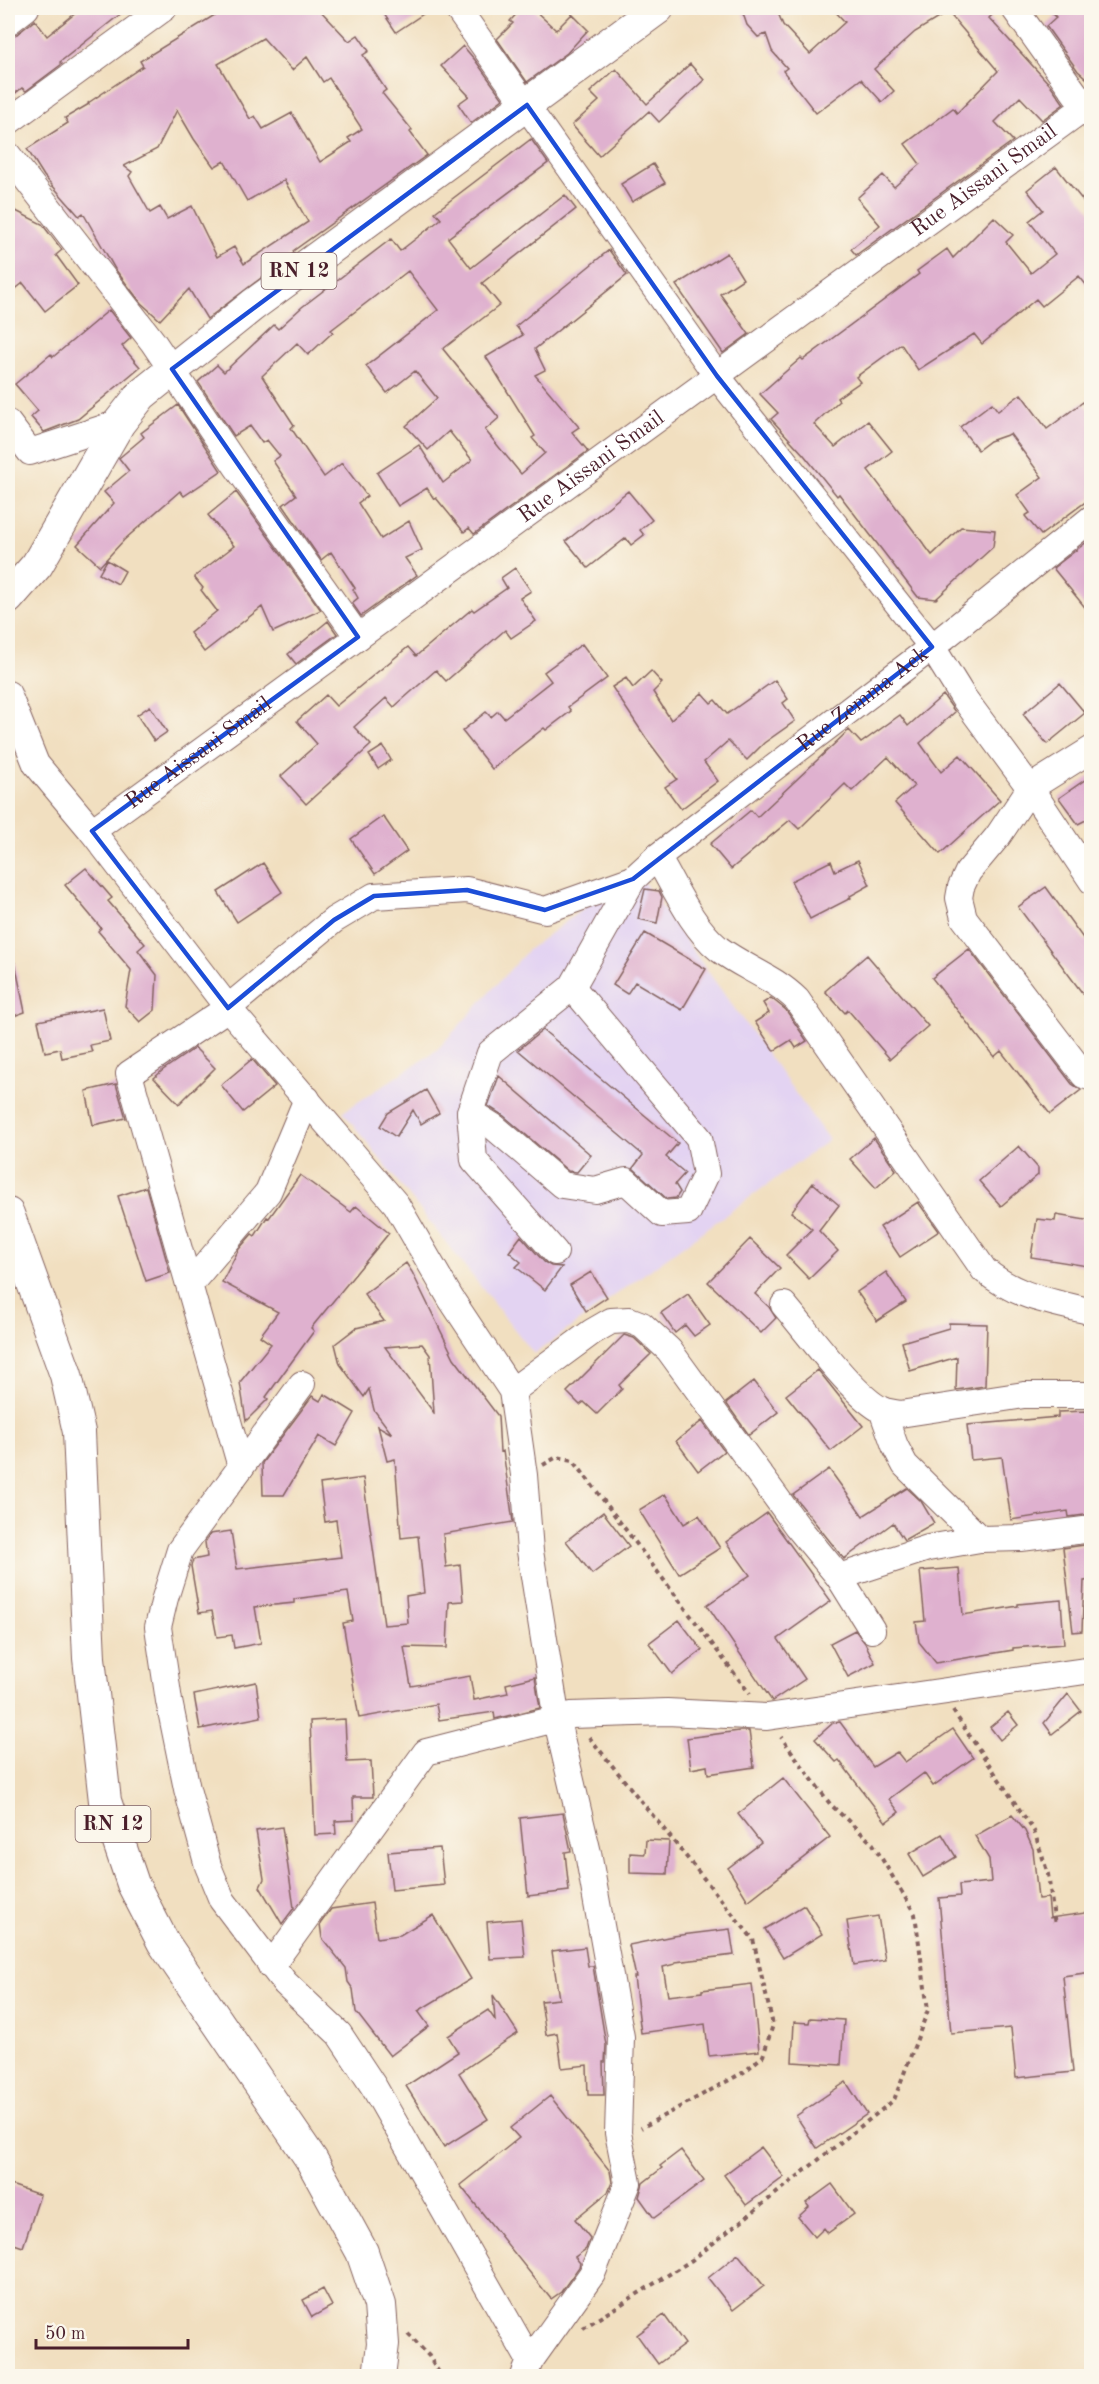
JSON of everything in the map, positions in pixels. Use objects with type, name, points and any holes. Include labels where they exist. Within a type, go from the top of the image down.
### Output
[{"type":"main road","name":"RN 12","points":[[8,598],[37,565],[119,423],[141,395],[253,305],[658,8]]},
{"type":"main road","name":"RN 12","points":[[8,1214],[66,1375],[79,1432],[88,1658],[105,1801],[133,1884],[163,1942],[247,2062],[310,2159],[362,2252],[380,2305],[383,2343],[379,2376]]},
{"type":"street","points":[[8,22],[26,8]]},
{"type":"street","points":[[8,122],[164,8]]},
{"type":"street","points":[[457,8],[717,376],[932,647],[963,697],[1030,788],[1092,880]]},
{"type":"street","points":[[1014,8],[1089,109]]},
{"type":"street","name":"Rue Aissani Smail","points":[[92,831],[717,376],[1089,109]]},
{"type":"street","points":[[8,155],[172,369],[237,467],[358,637]]},
{"type":"street","points":[[8,423],[30,452],[119,423]]},
{"type":"street","name":"Rue Zemma Aek","points":[[633,879],[657,857],[932,647],[1092,518]]},
{"type":"street","points":[[8,694],[36,764],[92,831],[228,1008],[307,1099],[331,1131],[396,1204],[451,1299],[512,1391],[524,1475],[530,1551],[564,1718],[621,2037],[618,2133],[628,2183],[591,2274],[527,2369],[374,2087],[339,2034],[285,1983],[222,1899],[208,1866],[187,1789],[158,1627],[180,1550],[302,1384]]},
{"type":"street","points":[[1092,749],[1030,788],[998,836],[968,872],[961,886],[959,898],[964,918],[1084,1076],[1092,1078]]},
{"type":"street","points":[[657,857],[707,937],[732,958],[778,983],[797,1000],[984,1270],[1000,1283],[1018,1293],[1092,1312]]},
{"type":"street","points":[[241,1467],[129,1074],[228,1008],[334,920],[374,896],[467,890],[545,910],[633,879]]},
{"type":"street","points":[[555,1252],[474,1160],[470,1112],[490,1053],[572,987],[633,879]]},
{"type":"street","points":[[470,1112],[494,1127],[562,1185],[594,1190],[626,1181],[662,1214],[688,1212],[706,1174],[699,1138],[572,987]]},
{"type":"street","points":[[190,1284],[268,1192],[307,1099]]},
{"type":"street","points":[[784,1305],[854,1387],[868,1401],[882,1410],[900,1414],[1024,1395],[1092,1395]]},
{"type":"street","points":[[512,1391],[592,1332],[611,1321],[629,1320],[642,1325],[669,1350],[797,1526],[840,1577],[872,1630]]},
{"type":"street","points":[[882,1410],[895,1446],[905,1465],[980,1539]]},
{"type":"street","points":[[840,1577],[928,1548],[980,1539],[1021,1538],[1092,1529]]},
{"type":"street","points":[[271,1966],[426,1752],[564,1718],[667,1712],[767,1717],[1090,1673]]},
{"type":"path","points":[[524,1475],[557,1457],[573,1460],[830,1804],[873,1844],[915,1914],[928,2010],[894,2100],[692,2260],[581,2329]]},
{"type":"path","points":[[939,1692],[1034,1832],[1048,1874],[1056,1926]]},
{"type":"path","points":[[564,1718],[753,1939],[773,2025],[763,2056],[744,2072],[639,2129],[618,2133]]},
{"type":"path","points":[[380,2305],[429,2355],[441,2376]]},
{"type":"highlighted area","points":[[527,105],[717,376],[932,647],[633,879],[545,910],[467,890],[374,896],[334,920],[228,1008],[92,831],[358,637],[172,369]]},
{"type":"shaded area","points":[[635,870],[829,1140],[534,1354],[343,1112],[437,1050],[528,950]]},
{"type":"building","points":[[82,8],[128,8],[60,62],[62,64],[26,91],[22,88],[8,99],[8,37],[17,34],[35,20],[47,36]]},
{"type":"building","points":[[226,8],[318,8],[349,41],[358,35],[369,51],[363,55],[386,90],[382,93],[412,130],[410,132],[427,155],[293,251],[294,253],[207,319],[189,289],[160,320],[141,303],[115,269],[83,213],[79,216],[44,176],[27,149],[68,123],[65,118],[143,66],[140,61]],"holes":[[[263,38],[292,70],[307,57],[323,82],[329,78],[362,129],[348,138],[351,142],[320,162],[292,113],[263,129],[255,116],[250,119],[218,64]],[[177,110],[214,167],[224,161],[247,201],[284,180],[308,222],[244,264],[234,247],[217,257],[192,206],[167,219],[160,207],[150,213],[129,176],[132,172],[124,166],[157,149]]]},
{"type":"building","points":[[380,8],[432,8],[396,32]]},
{"type":"building","points":[[522,8],[532,8],[556,30],[572,14],[588,30],[567,53],[527,82],[497,39],[513,23],[510,21]]},
{"type":"building","points":[[741,8],[776,8],[783,25],[810,54],[845,22],[832,8],[999,8],[989,18],[1052,87],[1064,104],[1042,120],[1020,97],[995,122],[1013,141],[856,255],[851,249],[880,225],[857,198],[883,175],[894,187],[920,164],[905,144],[953,108],[957,113],[998,71],[948,12],[915,32],[874,69],[894,91],[882,102],[861,79],[816,113],[783,71],[787,68],[772,51],[766,34],[758,37],[747,25]]},
{"type":"building","points":[[1048,8],[1084,8],[1092,16],[1092,83],[1078,71],[1046,26],[1056,17]]},
{"type":"building","points":[[463,46],[503,99],[471,123],[458,104],[469,96],[441,66]]},
{"type":"building","points":[[690,64],[704,80],[659,122],[649,111],[599,156],[572,125],[599,101],[590,92],[616,69],[647,104]]},
{"type":"building","points":[[531,139],[548,163],[448,238],[471,268],[565,195],[576,209],[482,283],[500,305],[443,349],[499,418],[485,430],[521,474],[545,453],[532,438],[535,436],[486,357],[523,335],[516,326],[609,250],[627,275],[535,349],[545,370],[535,375],[579,427],[572,432],[588,451],[474,534],[469,528],[464,532],[427,488],[398,506],[377,473],[419,445],[443,483],[472,460],[449,431],[428,450],[406,426],[437,398],[415,371],[387,393],[366,366],[438,310],[408,271],[331,330],[333,332],[308,355],[297,343],[262,376],[294,425],[291,428],[324,477],[342,463],[367,496],[358,503],[381,539],[409,521],[422,550],[405,558],[417,575],[361,616],[352,603],[358,598],[353,589],[355,588],[331,552],[321,560],[283,505],[296,495],[273,461],[280,456],[267,440],[262,443],[250,426],[234,436],[198,382],[217,365],[224,372],[274,325],[278,329],[302,307],[391,239],[400,251],[441,219],[435,212]]},
{"type":"building","points":[[653,164],[665,183],[632,202],[621,184]]},
{"type":"building","points":[[1056,167],[1092,212],[1092,292],[1079,276],[1042,306],[1036,299],[982,344],[974,334],[918,370],[901,344],[856,377],[860,382],[837,398],[839,401],[814,424],[835,447],[868,421],[892,451],[868,470],[932,555],[961,527],[995,530],[993,547],[936,599],[918,597],[839,494],[837,496],[771,419],[778,413],[760,394],[801,358],[803,360],[919,274],[917,271],[947,249],[953,258],[994,217],[1013,235],[1006,242],[1031,273],[1055,254],[1029,221],[1043,210],[1027,190]]},
{"type":"building","points":[[8,207],[42,224],[62,250],[56,255],[78,285],[45,311],[23,283],[8,295]]},
{"type":"building","points":[[727,253],[743,279],[720,294],[749,334],[723,353],[676,285]]},
{"type":"building","points":[[109,310],[131,338],[122,346],[140,367],[78,419],[44,432],[31,417],[38,411],[15,384],[51,354],[53,357]]},
{"type":"building","points":[[1021,394],[1047,429],[1083,402],[1092,414],[1092,497],[1041,535],[1025,516],[1030,513],[1017,495],[1042,477],[1010,434],[990,441],[978,450],[960,427],[992,403],[998,411]]},
{"type":"building","points":[[178,405],[221,471],[184,496],[180,491],[124,540],[100,566],[77,545],[114,503],[104,492],[129,471],[119,458],[144,437],[141,433]]},
{"type":"building","points":[[628,491],[652,520],[640,530],[644,535],[631,545],[626,538],[588,568],[566,541]]},
{"type":"building","points":[[236,492],[321,610],[273,632],[262,607],[204,652],[190,633],[217,611],[194,577],[234,546],[208,515]]},
{"type":"building","points":[[1092,538],[1092,616],[1053,568]]},
{"type":"building","points":[[107,560],[125,571],[118,584],[99,574]]},
{"type":"building","points":[[515,568],[531,591],[520,598],[536,621],[511,638],[505,630],[446,681],[436,670],[394,707],[386,698],[354,727],[371,745],[306,804],[281,776],[317,744],[297,721],[326,695],[336,706],[408,647],[416,656],[472,609],[474,611],[507,588],[501,578]]},
{"type":"building","points":[[328,621],[337,634],[296,664],[288,654]]},
{"type":"building","points":[[582,644],[607,678],[568,707],[571,711],[546,730],[544,728],[492,769],[462,731],[486,712],[491,717],[498,711],[504,718],[551,681],[544,672]]},
{"type":"building","points":[[651,671],[662,683],[653,692],[671,720],[702,693],[711,703],[715,700],[727,714],[775,680],[788,699],[783,703],[795,721],[764,743],[747,760],[728,741],[704,762],[718,781],[681,809],[665,787],[677,779],[612,687],[626,678],[633,688]]},
{"type":"building","points":[[1060,683],[1085,713],[1047,744],[1023,714]]},
{"type":"building","points":[[943,695],[955,712],[920,743],[941,772],[960,755],[1000,800],[940,854],[895,803],[914,786],[888,757],[852,791],[845,784],[799,829],[790,820],[731,869],[710,844],[751,810],[757,817],[849,730],[861,743],[900,715],[908,726]]},
{"type":"building","points":[[150,706],[167,732],[154,741],[137,715]]},
{"type":"building","points":[[383,746],[391,760],[378,769],[369,755]]},
{"type":"building","points":[[1092,775],[1092,817],[1078,824],[1059,798]]},
{"type":"building","points":[[383,816],[407,851],[375,874],[351,839]]},
{"type":"building","points":[[858,860],[870,885],[850,896],[851,898],[810,919],[791,881],[831,861],[835,871]]},
{"type":"building","points":[[263,863],[282,892],[237,922],[218,892]]},
{"type":"building","points":[[86,868],[112,898],[108,901],[145,944],[138,950],[157,975],[155,1010],[140,1022],[125,1006],[131,970],[98,931],[101,928],[65,885]]},
{"type":"building","points":[[1046,887],[1085,941],[1092,936],[1092,1006],[1018,907]]},
{"type":"building","points":[[645,889],[659,891],[662,897],[657,923],[638,919]]},
{"type":"building","points":[[645,933],[706,969],[682,1010],[635,982],[627,994],[613,985]]},
{"type":"building","points":[[969,949],[1072,1084],[1081,1090],[1050,1114],[1001,1051],[994,1057],[932,978]]},
{"type":"building","points":[[867,955],[928,1026],[890,1059],[848,1010],[845,1013],[825,991]]},
{"type":"building","points":[[15,963],[25,1012],[8,1018],[8,964]]},
{"type":"building","points":[[771,998],[786,1010],[807,1041],[796,1048],[791,1040],[774,1051],[755,1022],[769,1013],[763,1003]]},
{"type":"building","points":[[103,1008],[110,1041],[90,1045],[92,1052],[62,1058],[60,1049],[45,1052],[38,1021]]},
{"type":"building","points":[[543,1030],[678,1143],[666,1157],[685,1173],[675,1184],[680,1192],[676,1198],[667,1199],[633,1168],[643,1155],[518,1050]]},
{"type":"building","points":[[195,1048],[215,1068],[179,1104],[154,1078]]},
{"type":"building","points":[[252,1059],[275,1086],[243,1112],[221,1085]]},
{"type":"building","points":[[499,1076],[591,1155],[577,1172],[568,1171],[504,1116],[488,1106]]},
{"type":"building","points":[[116,1084],[126,1118],[93,1125],[86,1091]]},
{"type":"building","points":[[426,1090],[439,1113],[421,1124],[413,1110],[396,1137],[380,1126],[388,1113]]},
{"type":"building","points":[[874,1138],[896,1170],[876,1188],[850,1159]]},
{"type":"building","points":[[1019,1146],[1038,1168],[1038,1175],[1001,1206],[979,1181]]},
{"type":"building","points":[[300,1175],[351,1212],[356,1206],[389,1233],[311,1328],[314,1331],[266,1397],[268,1399],[246,1421],[240,1382],[271,1344],[260,1336],[278,1312],[222,1282],[239,1249],[252,1234],[255,1236]]},
{"type":"building","points":[[813,1183],[839,1205],[819,1231],[838,1251],[809,1279],[786,1255],[812,1229],[791,1212]]},
{"type":"building","points":[[146,1187],[170,1273],[146,1281],[118,1196]]},
{"type":"building","points":[[918,1202],[939,1231],[900,1257],[880,1227]]},
{"type":"building","points":[[1056,1215],[1092,1221],[1087,1266],[1031,1257],[1037,1219],[1055,1221]]},
{"type":"building","points":[[521,1236],[544,1262],[551,1266],[562,1267],[545,1290],[516,1267],[521,1262],[509,1252]]},
{"type":"building","points":[[750,1239],[780,1268],[755,1294],[769,1307],[776,1318],[761,1333],[708,1282]]},
{"type":"building","points":[[406,1263],[412,1272],[454,1358],[498,1416],[500,1452],[503,1451],[513,1522],[443,1534],[446,1567],[460,1565],[463,1601],[449,1602],[447,1648],[404,1647],[411,1686],[470,1676],[474,1700],[508,1693],[506,1684],[535,1677],[540,1708],[495,1719],[494,1712],[439,1720],[436,1704],[359,1718],[343,1623],[353,1621],[348,1592],[294,1599],[294,1603],[255,1607],[261,1643],[234,1648],[232,1635],[217,1637],[212,1611],[199,1613],[191,1566],[193,1560],[207,1557],[205,1542],[210,1534],[231,1531],[237,1569],[341,1557],[336,1520],[325,1522],[320,1484],[363,1478],[384,1625],[408,1623],[406,1596],[424,1593],[418,1536],[401,1538],[395,1459],[387,1461],[378,1426],[392,1434],[374,1410],[369,1389],[364,1397],[340,1364],[335,1344],[356,1328],[384,1321],[364,1294]],"holes":[[[422,1344],[430,1355],[434,1413],[385,1347]]]},
{"type":"building","points":[[591,1272],[607,1297],[586,1311],[570,1285]]},
{"type":"building","points":[[886,1272],[906,1302],[877,1321],[857,1292]]},
{"type":"building","points":[[688,1294],[710,1325],[694,1336],[685,1325],[675,1333],[661,1313]]},
{"type":"building","points":[[949,1323],[987,1324],[985,1386],[956,1390],[957,1357],[910,1371],[902,1342],[949,1328]]},
{"type":"building","points":[[624,1335],[634,1338],[651,1354],[619,1385],[622,1389],[597,1414],[584,1402],[580,1405],[567,1392]]},
{"type":"building","points":[[818,1370],[863,1426],[831,1451],[786,1395]]},
{"type":"building","points":[[754,1381],[778,1412],[749,1435],[726,1403]]},
{"type":"building","points":[[324,1394],[355,1413],[336,1446],[319,1436],[284,1495],[263,1495],[262,1463],[312,1396],[320,1401]]},
{"type":"building","points":[[1088,1411],[1092,1514],[1069,1517],[1068,1511],[1011,1520],[1002,1457],[971,1460],[967,1425],[1058,1417],[1058,1412]]},
{"type":"building","points":[[702,1421],[724,1451],[698,1471],[676,1441]]},
{"type":"building","points":[[829,1469],[863,1516],[907,1488],[921,1501],[934,1523],[904,1540],[893,1523],[844,1559],[793,1495]]},
{"type":"building","points":[[665,1494],[684,1524],[699,1515],[720,1548],[679,1574],[639,1510]]},
{"type":"building","points":[[603,1512],[629,1546],[592,1574],[566,1541]]},
{"type":"building","points":[[767,1513],[831,1601],[778,1639],[805,1679],[772,1701],[707,1605],[750,1575],[726,1542]]},
{"type":"building","points":[[1092,1544],[1092,1580],[1084,1581],[1082,1631],[1073,1632],[1063,1548]]},
{"type":"building","points":[[959,1568],[963,1615],[1018,1606],[1018,1604],[1061,1600],[1064,1644],[1013,1648],[1013,1650],[936,1663],[919,1642],[916,1622],[925,1621],[920,1571]]},
{"type":"building","points":[[679,1620],[702,1650],[672,1674],[649,1643]]},
{"type":"building","points":[[855,1630],[865,1643],[875,1663],[848,1677],[830,1643]]},
{"type":"building","points":[[256,1682],[261,1717],[200,1729],[194,1695]]},
{"type":"building","points":[[1068,1694],[1081,1711],[1052,1734],[1044,1723]]},
{"type":"building","points":[[1008,1712],[1018,1725],[1000,1740],[990,1727]]},
{"type":"building","points":[[345,1719],[347,1762],[371,1761],[373,1797],[353,1797],[354,1820],[335,1821],[336,1834],[315,1835],[310,1721]]},
{"type":"building","points":[[840,1722],[873,1767],[897,1752],[905,1762],[953,1729],[973,1758],[933,1786],[924,1773],[889,1799],[899,1812],[886,1822],[839,1760],[836,1762],[815,1739],[833,1723]]},
{"type":"building","points":[[749,1731],[754,1767],[708,1774],[707,1766],[691,1769],[687,1738]]},
{"type":"building","points":[[783,1778],[830,1837],[748,1901],[728,1868],[761,1843],[738,1814]]},
{"type":"building","points":[[563,1813],[571,1851],[565,1852],[569,1891],[528,1896],[520,1818]]},
{"type":"building","points":[[1012,1815],[1025,1831],[1033,1849],[1038,1899],[1048,1898],[1050,1918],[1092,1912],[1092,1972],[1063,1976],[1073,2072],[1016,2078],[1011,2028],[951,2033],[939,1898],[960,1896],[959,1885],[991,1882],[989,1859],[975,1836]]},
{"type":"building","points":[[282,1827],[294,1908],[282,1924],[260,1887],[264,1879],[256,1831]]},
{"type":"building","points":[[942,1834],[956,1857],[923,1877],[909,1854]]},
{"type":"building","points":[[646,1840],[669,1841],[667,1874],[630,1873],[630,1853],[645,1854]]},
{"type":"building","points":[[440,1848],[444,1885],[392,1890],[388,1852]]},
{"type":"building","points":[[372,1903],[377,1938],[400,1935],[433,1915],[471,1979],[418,2011],[429,2026],[390,2056],[356,2012],[353,1989],[348,1982],[346,1968],[322,1938],[320,1924],[331,1909]]},
{"type":"building","points":[[804,1905],[822,1934],[783,1958],[765,1929]]},
{"type":"building","points":[[878,1916],[885,1960],[854,1965],[847,1921]]},
{"type":"building","points":[[521,1919],[525,1957],[490,1959],[487,1922]]},
{"type":"building","points":[[730,1929],[734,1955],[675,1962],[675,1964],[663,1967],[668,1996],[752,1984],[759,2051],[709,2056],[705,2024],[641,2033],[634,1977],[636,1977],[629,1945],[673,1936]]},
{"type":"building","points":[[585,1947],[588,1966],[593,1966],[606,2045],[605,2062],[603,2062],[604,2095],[588,2095],[587,2065],[562,2068],[557,2033],[546,2035],[541,2001],[559,1999],[552,1951]]},
{"type":"building","points":[[493,1995],[518,2033],[459,2073],[488,2119],[444,2147],[406,2086],[458,2052],[448,2036],[488,2010],[495,2020]]},
{"type":"building","points":[[810,2018],[844,2020],[841,2065],[792,2062],[794,2022],[809,2023]]},
{"type":"building","points":[[846,2082],[867,2114],[817,2148],[796,2116]]},
{"type":"building","points":[[550,2096],[610,2171],[612,2182],[608,2192],[575,2219],[590,2238],[586,2249],[575,2257],[580,2263],[579,2267],[561,2292],[551,2299],[460,2185],[519,2138],[510,2128]]},
{"type":"building","points":[[761,2147],[784,2177],[746,2205],[724,2175]]},
{"type":"building","points":[[681,2150],[704,2181],[654,2218],[639,2197],[643,2183]]},
{"type":"building","points":[[8,2184],[40,2195],[23,2247],[8,2242]]},
{"type":"building","points":[[832,2184],[854,2214],[828,2233],[824,2228],[815,2237],[798,2217],[809,2207],[806,2203]]},
{"type":"building","points":[[738,2254],[764,2286],[733,2310],[708,2278]]},
{"type":"building","points":[[323,2289],[332,2306],[312,2317],[303,2300]]},
{"type":"building","points":[[664,2315],[685,2344],[658,2364],[637,2335]]}]
